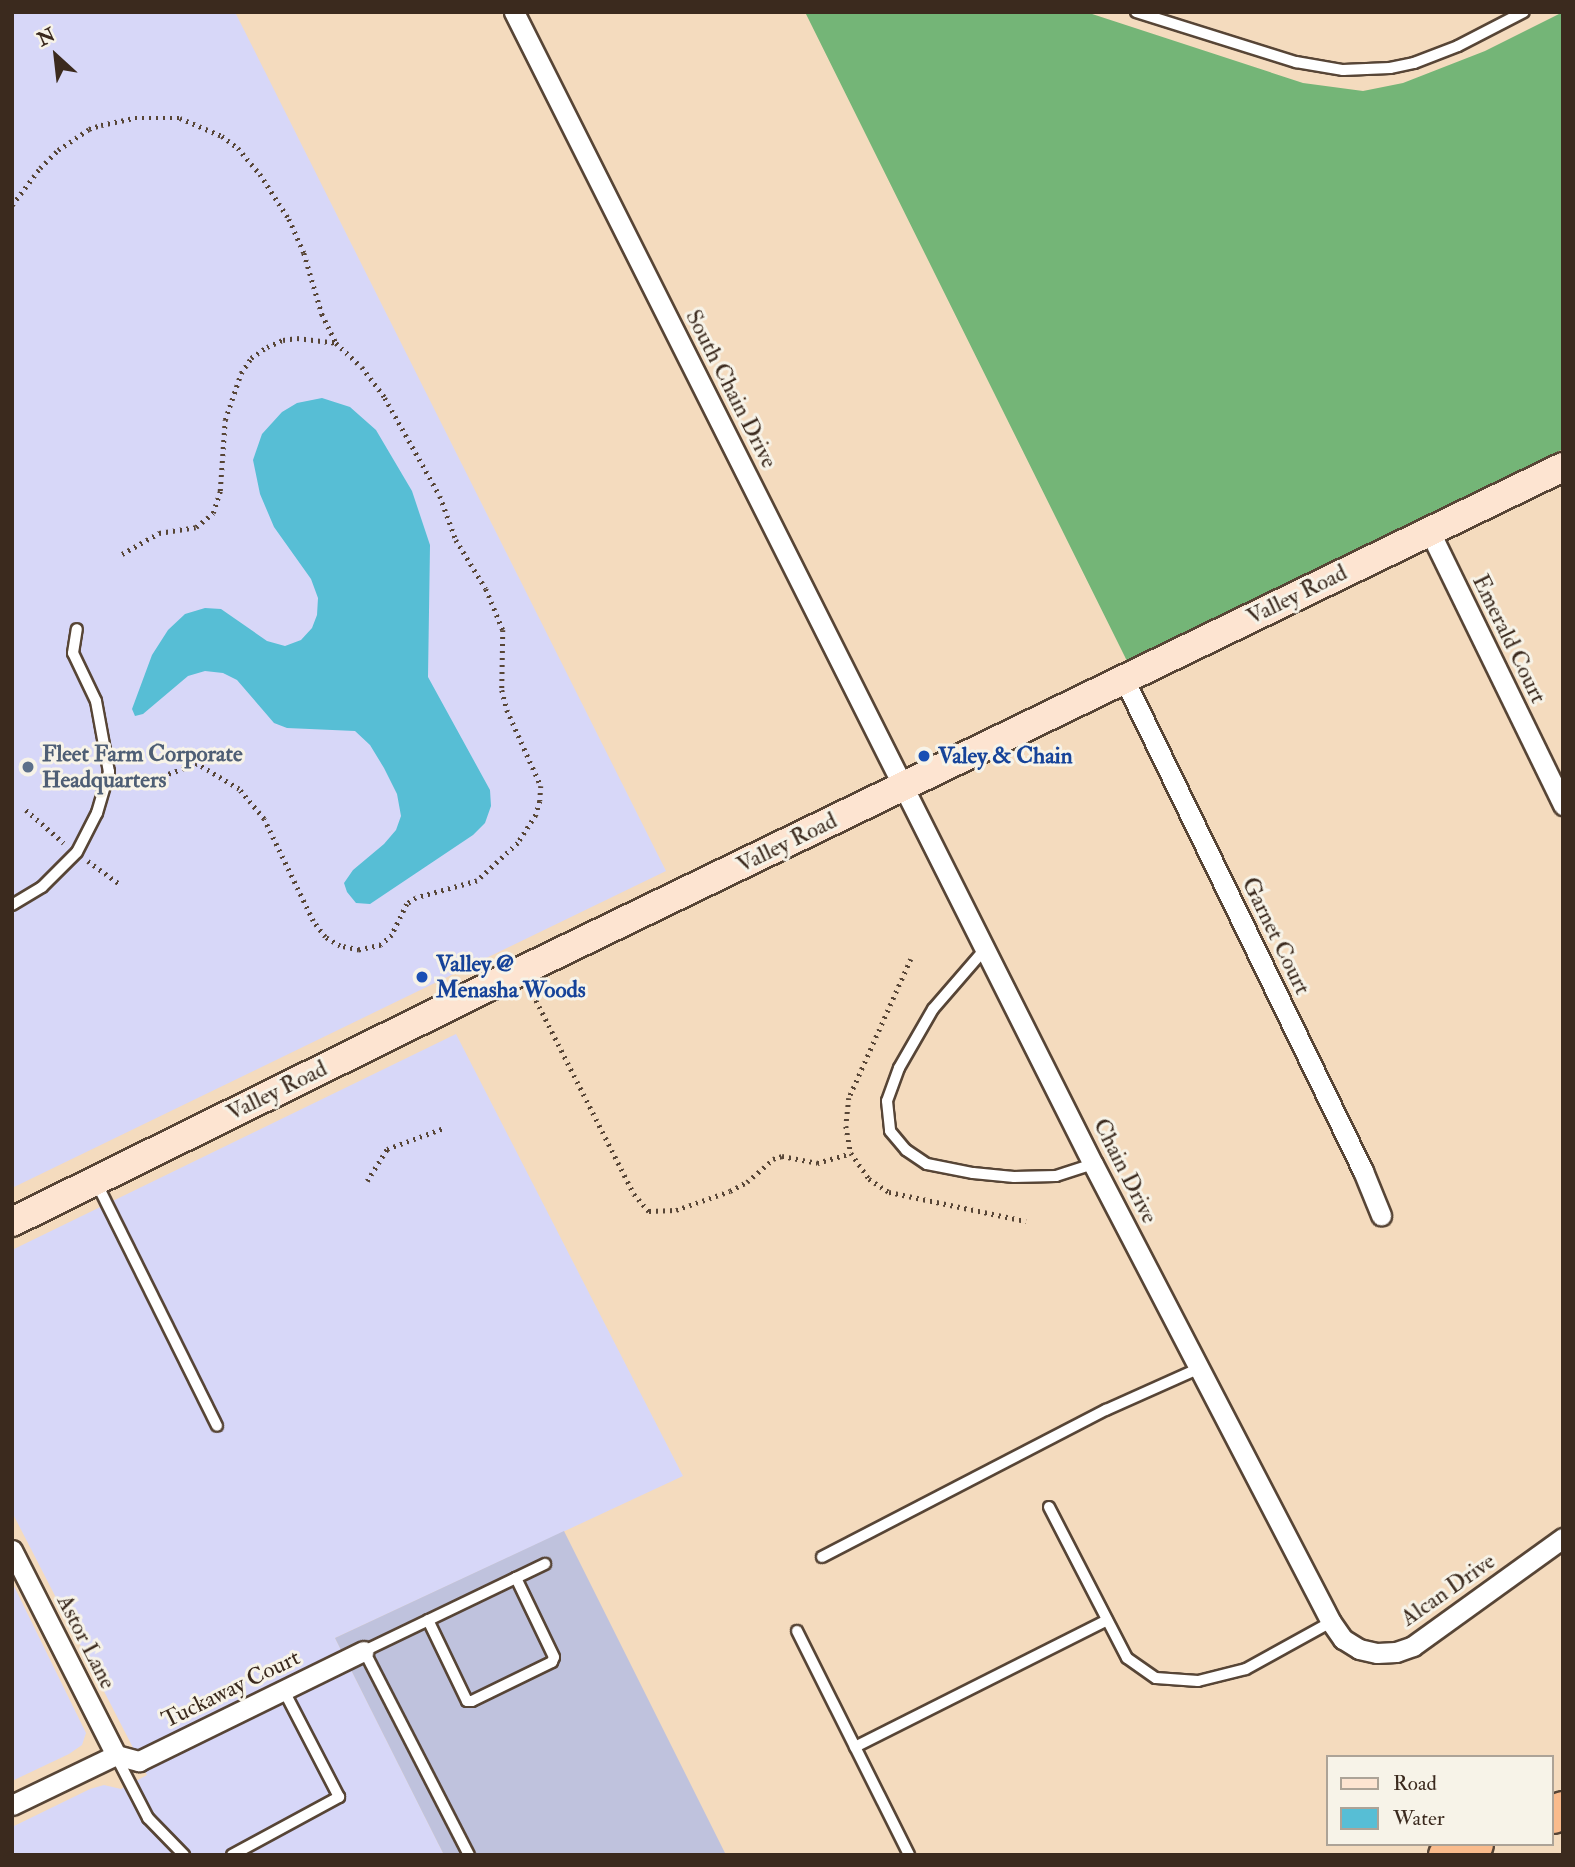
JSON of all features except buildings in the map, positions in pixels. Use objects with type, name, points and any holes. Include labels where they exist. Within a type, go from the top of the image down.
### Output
[{"type":"highway","points":[[1447,1855],[1469,1846]]},
{"type":"street","name":"South Chain Drive","points":[[514,12],[902,787]]},
{"type":"street","name":"Valley Road","points":[[12,1222],[521,971],[1563,467]]},
{"type":"street","name":"Emerald Court","points":[[1430,531],[1563,804]]},
{"type":"street","name":"Garnet Court","points":[[1124,678],[1363,1171],[1381,1216]]},
{"type":"street","name":"Chain Drive","points":[[902,787],[1093,1164],[1307,1576]]},
{"type":"street","name":"Alcan Drive","points":[[1307,1576],[1343,1639],[1359,1649],[1377,1653],[1396,1652],[1413,1646],[1563,1538]]},
{"type":"street","name":"Astor Lane","points":[[12,1550],[116,1755]]},
{"type":"street","name":"Tuckaway Court","points":[[116,1755],[139,1760],[365,1651]]},
{"type":"street","points":[[12,1805],[116,1755]]},
{"type":"lane","points":[[1136,12],[1296,62],[1343,70],[1367,70],[1414,63],[1436,55],[1524,12]]},
{"type":"lane","points":[[12,905],[42,887],[77,852],[97,813],[109,772],[96,701],[73,653],[77,629]]},
{"type":"lane","points":[[985,949],[933,1009],[899,1068],[887,1101],[890,1130],[906,1150],[927,1164],[973,1173],[1014,1177],[1056,1176],[1093,1164]]},
{"type":"lane","points":[[96,1181],[217,1426]]},
{"type":"lane","points":[[822,1557],[1106,1410],[1200,1368]]},
{"type":"lane","points":[[1049,1507],[1127,1658],[1156,1678],[1198,1682],[1246,1669],[1331,1622]]},
{"type":"lane","points":[[469,1855],[365,1651],[545,1564]]},
{"type":"lane","points":[[428,1620],[467,1701],[495,1690],[552,1662],[554,1657],[516,1578]]},
{"type":"lane","points":[[855,1747],[1107,1620]]},
{"type":"lane","points":[[797,1631],[909,1855]]},
{"type":"lane","points":[[232,1855],[339,1797],[284,1691]]},
{"type":"lane","points":[[116,1755],[148,1818],[184,1855]]},
{"type":"path","points":[[12,205],[40,168],[89,129],[135,118],[180,118],[202,125],[238,148],[276,197],[304,253],[322,314],[336,343],[362,367],[385,398],[440,496],[456,540],[499,616],[503,630],[502,690],[507,710],[541,786],[536,814],[518,843],[477,881],[416,898],[407,904],[392,935],[381,945],[359,950],[340,946],[325,937],[313,921],[264,819],[239,789],[197,764],[162,777]]},
{"type":"path","points":[[122,554],[159,533],[196,527],[213,513],[220,491],[225,420],[241,373],[251,358],[267,346],[283,340],[297,338],[336,343]]},
{"type":"path","points":[[26,810],[121,885]]},
{"type":"path","points":[[911,959],[849,1098],[846,1126],[851,1153],[869,1179],[889,1192],[1026,1221]]},
{"type":"path","points":[[521,971],[634,1194],[649,1211],[676,1210],[730,1191],[747,1182],[773,1159],[782,1156],[817,1163],[851,1153]]},
{"type":"path","points":[[366,1181],[387,1149],[444,1128]]},
{"type":"shaded area","points":[[12,12],[235,12],[666,871],[12,1188]]},
{"type":"shaded area","points":[[456,1034],[683,1476],[335,1638],[444,1855],[12,1855],[12,1827],[90,1789],[104,1785],[121,1789],[147,1775],[12,1512],[12,1250]]},
{"type":"shaded area","points":[[564,1531],[726,1855],[444,1855],[335,1638]]},
{"type":"shaded area","points":[[12,1582],[86,1733],[82,1745],[69,1754],[12,1781]]},
{"type":"green space","points":[[805,12],[1086,12],[1303,83],[1363,91],[1403,83],[1485,51],[1563,12],[1563,449],[1127,661]]},
{"type":"water","points":[[322,398],[350,407],[376,430],[412,491],[430,545],[428,677],[490,790],[491,806],[485,823],[473,835],[370,904],[356,903],[344,883],[353,870],[396,830],[401,816],[397,794],[384,768],[370,745],[355,731],[287,728],[274,723],[237,680],[223,673],[205,671],[188,676],[143,714],[135,716],[132,709],[152,655],[168,630],[185,614],[205,608],[221,609],[267,641],[285,646],[301,640],[312,628],[317,615],[318,598],[311,579],[274,527],[260,494],[253,460],[262,434],[282,412],[297,403]]},
{"type":"place","name":"Valey & Chain","points":[[924,756]]},
{"type":"place","name":"Fleet Farm Corporate Headquarters","points":[[28,767]]},
{"type":"place","name":"Valley @ Menasha Woods","points":[[422,977]]}]
